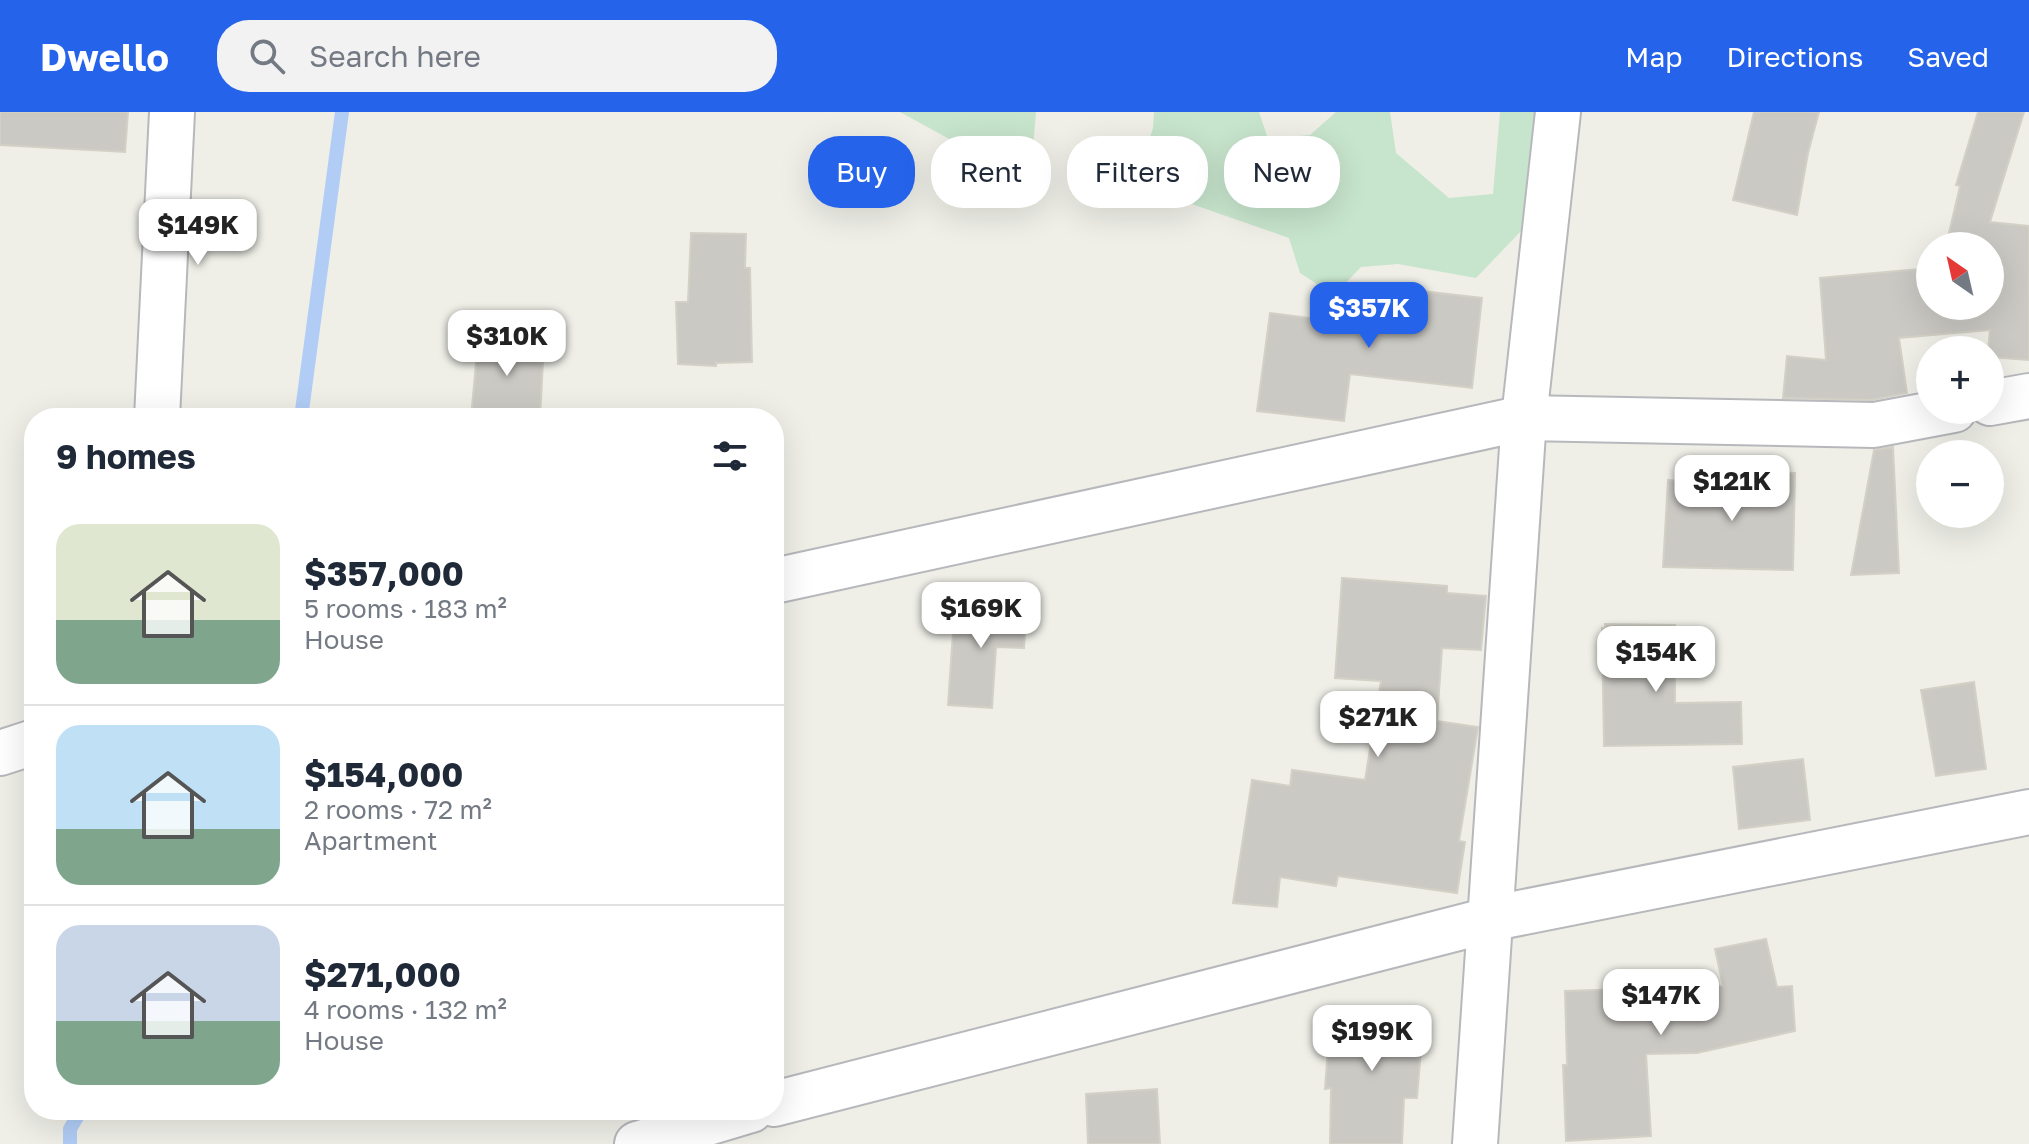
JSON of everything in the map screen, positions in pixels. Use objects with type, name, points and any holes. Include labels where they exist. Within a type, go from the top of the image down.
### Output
[{"type":"street","points":[[157,408],[172,112]]},
{"type":"street","points":[[1475,1144],[1493,918],[1524,418],[1558,112]]},
{"type":"street","points":[[2004,400],[2029,396]]},
{"type":"street","points":[[784,579],[1524,418],[1874,425],[1916,417]]},
{"type":"street","points":[[0,753],[24,745]]},
{"type":"street","points":[[784,1101],[1493,918],[2029,812]]},
{"type":"street","points":[[637,1144],[717,1120]]},
{"type":"green space","points":[[900,112],[1036,112],[1034,136],[944,136]]},
{"type":"green space","points":[[1154,112],[1259,112],[1267,136],[1224,136],[1224,208],[1340,208],[1340,136],[1300,136],[1310,135],[1336,112],[1390,112],[1396,153],[1449,198],[1493,194],[1500,112],[1540,112],[1523,229],[1476,278],[1398,264],[1361,267],[1334,295],[1300,273],[1289,238],[1203,208],[1208,208],[1208,136],[1150,136]]},
{"type":"building","points":[[0,112],[128,112],[125,152],[0,145]]},
{"type":"building","points":[[1754,112],[1819,112],[1797,215],[1733,200]]},
{"type":"building","points":[[1978,112],[2024,112],[1990,222],[2029,226],[2029,360],[2004,358],[2004,336],[1989,336],[1990,330],[1899,338],[1907,393],[1872,400],[1783,398],[1787,356],[1826,360],[1820,278],[1916,269],[1916,320],[2004,320],[2004,232],[1949,232],[1960,186],[1956,185]]},
{"type":"building","points":[[691,233],[746,234],[745,268],[750,268],[752,362],[716,363],[716,366],[678,364],[676,302],[688,302]]},
{"type":"building","points":[[1369,285],[1482,298],[1472,388],[1350,374],[1344,421],[1257,411],[1270,313],[1364,325]]},
{"type":"building","points":[[479,330],[535,337],[532,361],[543,362],[541,408],[472,408]]},
{"type":"building","points":[[1893,447],[1899,573],[1851,575],[1874,450]]},
{"type":"building","points":[[1733,472],[1795,473],[1793,570],[1663,567],[1668,480],[1732,484]]},
{"type":"building","points":[[1342,578],[1447,586],[1447,593],[1486,596],[1481,650],[1442,648],[1437,721],[1478,727],[1459,841],[1465,842],[1457,893],[1338,876],[1336,886],[1280,877],[1277,907],[1233,903],[1252,780],[1290,786],[1292,770],[1365,780],[1381,681],[1335,678]]},
{"type":"building","points":[[955,603],[1027,608],[1024,648],[996,647],[992,708],[948,705]]},
{"type":"building","points":[[1605,624],[1675,625],[1675,703],[1741,702],[1742,744],[1604,746],[1602,628],[1605,629]]},
{"type":"building","points":[[1974,682],[1986,769],[1936,776],[1921,690]]},
{"type":"building","points":[[1803,759],[1810,820],[1739,829],[1733,767]]},
{"type":"building","points":[[1766,939],[1777,987],[1792,986],[1795,1031],[1697,1053],[1646,1054],[1651,1136],[1566,1141],[1563,1065],[1567,1065],[1565,991],[1723,986],[1715,949]]},
{"type":"building","points":[[1331,1007],[1424,1013],[1417,1098],[1404,1098],[1402,1144],[1330,1144],[1331,1088],[1325,1089]]},
{"type":"building","points":[[1157,1089],[1160,1144],[1088,1144],[1086,1094]]},
{"type":"waterway","points":[[302,408],[342,112]]},
{"type":"waterway","points":[[70,1144],[70,1129],[75,1120]]}]
